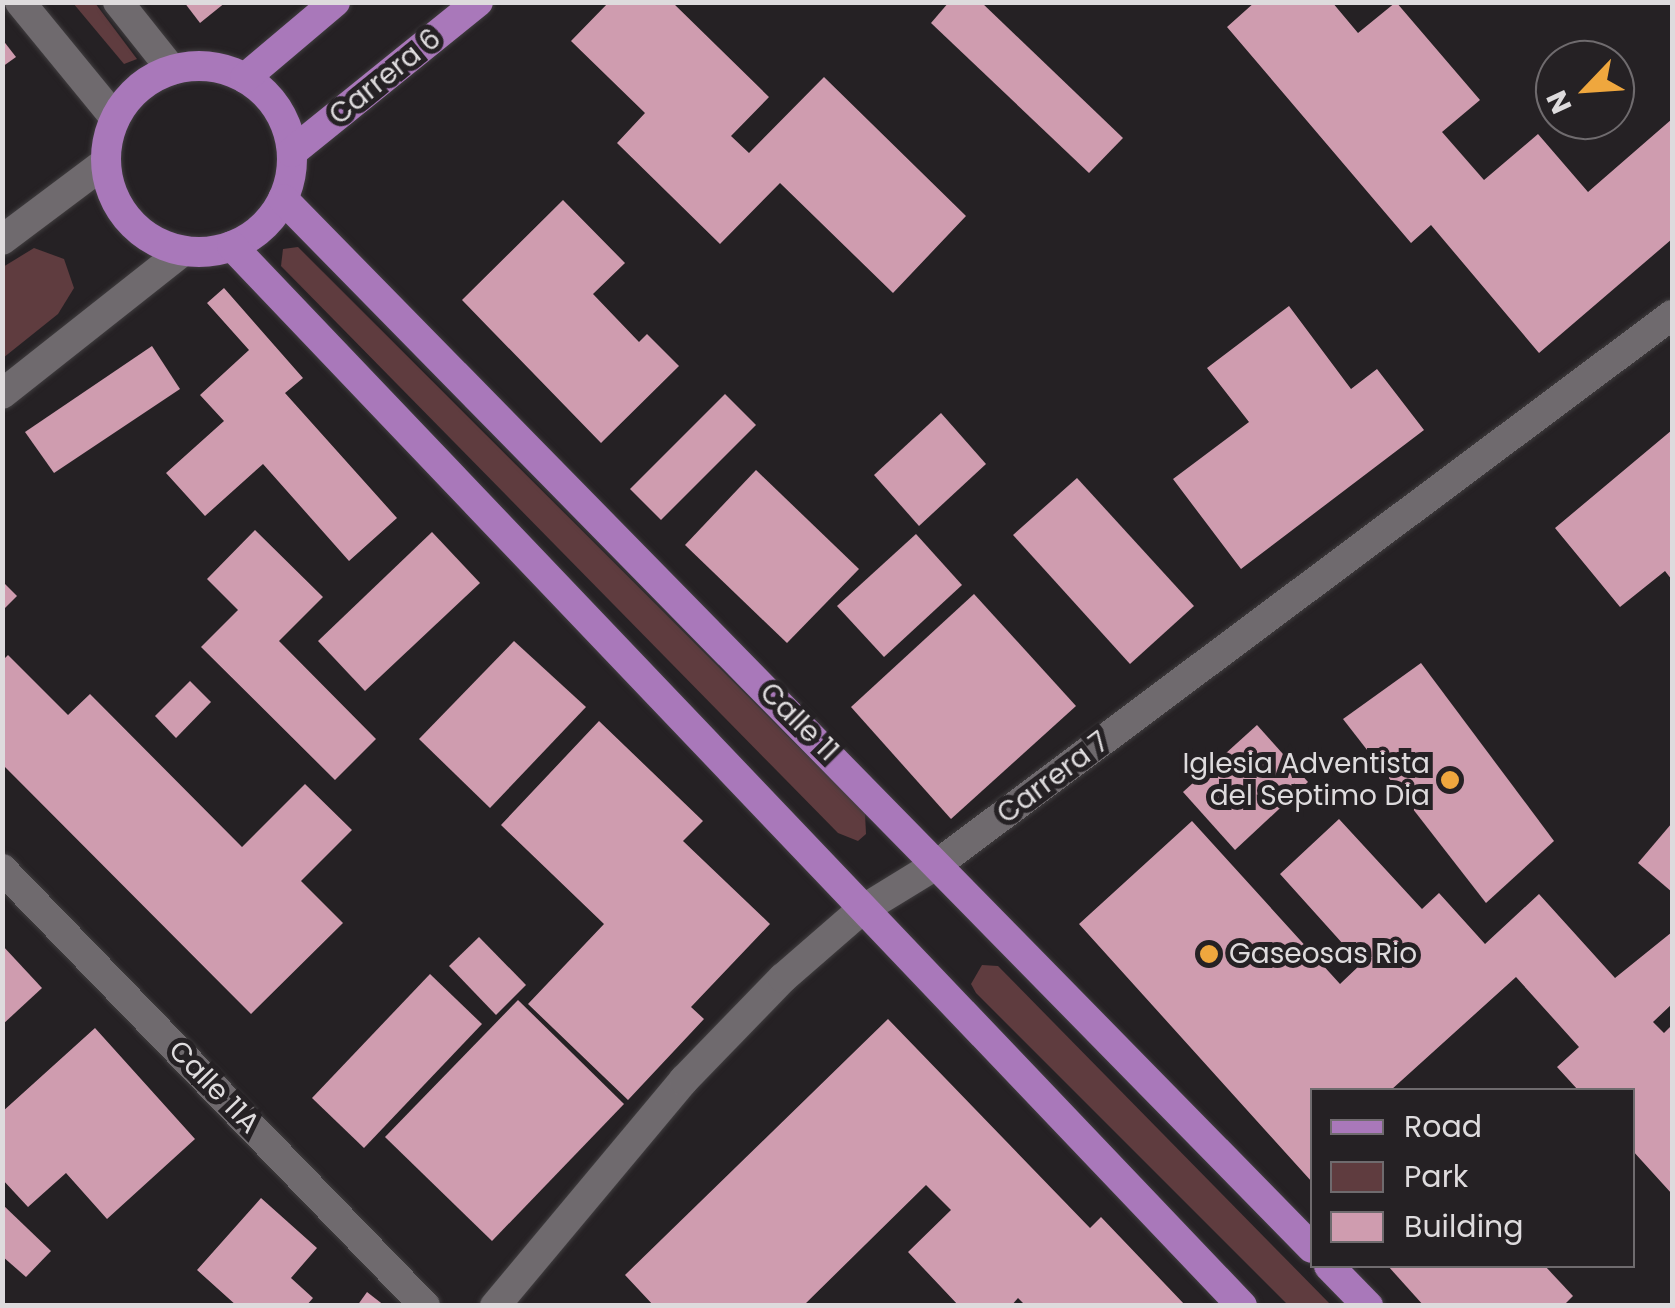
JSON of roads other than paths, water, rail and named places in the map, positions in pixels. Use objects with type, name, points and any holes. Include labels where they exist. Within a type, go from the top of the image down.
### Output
[{"type":"main road","points":[[245,78],[335,2]]},
{"type":"main road","name":"Carrera 6","points":[[292,152],[478,2]]},
{"type":"main road","points":[[209,66],[245,78],[284,123],[292,152],[284,199],[271,219],[232,246],[183,251],[138,230],[110,188],[106,162],[115,118],[138,88],[172,70],[209,66]]},
{"type":"main road","name":"Calle 11","points":[[284,199],[1310,1246]]},
{"type":"main road","points":[[232,246],[860,912],[1242,1306]]},
{"type":"main road","points":[[1331,1268],[1368,1306]]},
{"type":"street","points":[[20,2],[115,118]]},
{"type":"street","points":[[118,2],[172,70]]},
{"type":"street","points":[[2,240],[106,162]]},
{"type":"street","points":[[2,394],[183,251]]},
{"type":"street","name":"Carrera 7","points":[[495,1306],[684,1080],[782,978],[860,912],[939,864],[1672,314]]},
{"type":"street","name":"Calle 11A","points":[[2,868],[424,1306]]},
{"type":"place","name":"Iglesia Adventista del Septimo Dia","points":[[1450,780]]},
{"type":"place","name":"Gaseosas Rio","points":[[1209,954]]}]
